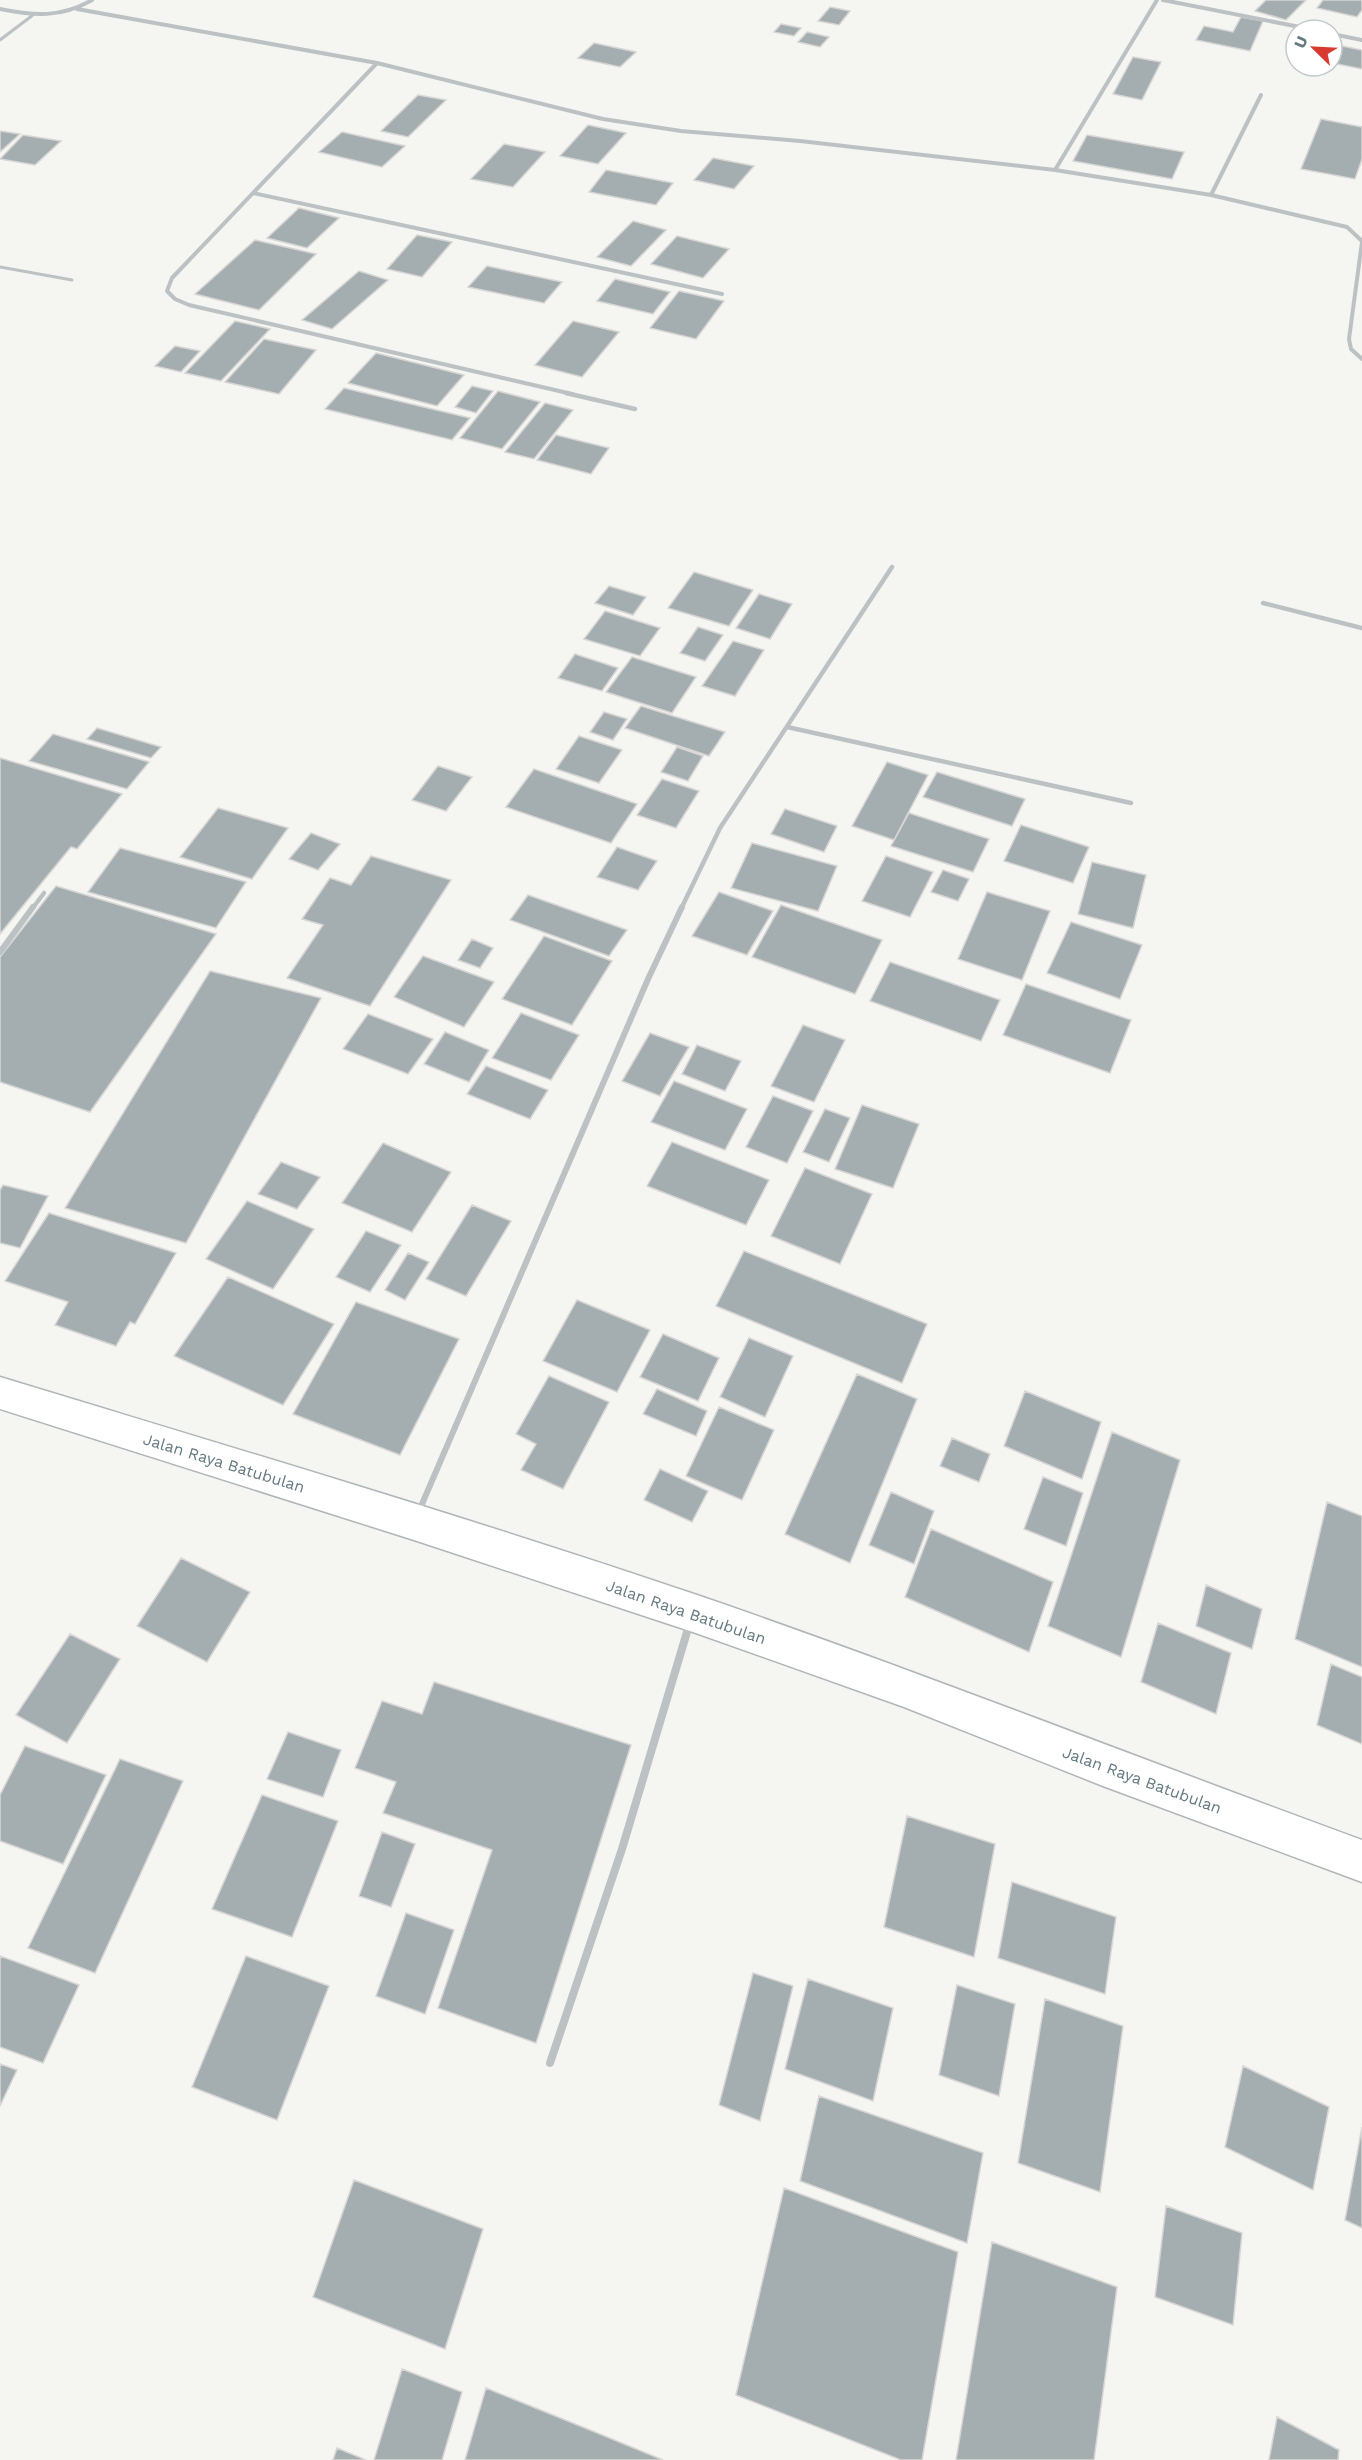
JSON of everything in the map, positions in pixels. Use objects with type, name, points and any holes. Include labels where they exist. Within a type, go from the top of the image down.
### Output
[{"type":"highway","name":"Jalan Raya Batubulan","points":[[0,1393],[414,1522],[693,1613],[904,1687],[1103,1766],[1362,1861]]},
{"type":"street","points":[[0,9],[55,16],[77,9],[92,0]]},
{"type":"street","points":[[1055,170],[1142,21],[1157,0]]},
{"type":"street","points":[[1163,0],[1284,24]]},
{"type":"street","points":[[77,9],[377,63],[554,109],[603,119],[681,131],[800,141],[1055,170],[1211,195],[1347,227],[1360,234],[1362,242],[1349,339],[1352,349],[1362,359]]},
{"type":"street","points":[[1344,36],[1362,40]]},
{"type":"street","points":[[377,63],[172,278],[168,285],[170,296],[189,305],[635,409]]},
{"type":"street","points":[[1211,195],[1261,95]]},
{"type":"street","points":[[254,193],[722,294]]},
{"type":"street","points":[[414,1522],[648,979],[720,828],[892,567]]},
{"type":"street","points":[[1263,603],[1362,628]]},
{"type":"street","points":[[787,727],[1131,803]]},
{"type":"street","points":[[0,952],[44,893]]},
{"type":"street","points":[[550,2063],[621,1849],[693,1613]]},
{"type":"lane","points":[[0,40],[33,15]]},
{"type":"lane","points":[[0,267],[72,280]]},
{"type":"building","points":[[1266,0],[1306,0],[1284,19],[1255,11]]},
{"type":"building","points":[[1323,0],[1362,0],[1362,10],[1357,17],[1317,8]]},
{"type":"building","points":[[830,7],[850,11],[839,25],[818,21]]},
{"type":"building","points":[[1241,17],[1263,21],[1250,51],[1196,40],[1204,26],[1233,32]]},
{"type":"building","points":[[781,24],[801,28],[794,36],[774,32]]},
{"type":"building","points":[[807,32],[829,37],[820,47],[798,42]]},
{"type":"building","points":[[594,43],[636,52],[620,67],[578,58]]},
{"type":"building","points":[[1344,46],[1362,50],[1362,69],[1344,65]]},
{"type":"building","points":[[1133,57],[1161,62],[1142,100],[1113,94]]},
{"type":"building","points":[[418,95],[446,100],[408,137],[381,131]]},
{"type":"building","points":[[1321,119],[1362,127],[1362,159],[1355,179],[1301,169]]},
{"type":"building","points":[[588,125],[626,133],[598,164],[560,156]]},
{"type":"building","points":[[0,131],[20,134],[0,152]]},
{"type":"building","points":[[342,132],[405,146],[382,167],[319,152]]},
{"type":"building","points":[[23,135],[61,141],[35,165],[0,159]]},
{"type":"building","points":[[1087,135],[1184,152],[1172,179],[1073,161]]},
{"type":"building","points":[[504,144],[545,152],[513,187],[471,179]]},
{"type":"building","points":[[713,158],[754,166],[734,189],[694,180]]},
{"type":"building","points":[[606,170],[673,183],[656,205],[589,192]]},
{"type":"building","points":[[299,208],[339,218],[307,248],[267,238]]},
{"type":"building","points":[[633,221],[666,230],[631,266],[597,257]]},
{"type":"building","points":[[417,235],[452,242],[422,277],[387,269]]},
{"type":"building","points":[[677,236],[729,249],[703,278],[651,264]]},
{"type":"building","points":[[255,240],[316,254],[259,310],[195,294]]},
{"type":"building","points":[[487,266],[562,282],[544,303],[468,287]]},
{"type":"building","points":[[359,271],[388,280],[332,329],[302,320]]},
{"type":"building","points":[[615,279],[670,292],[653,314],[597,301]]},
{"type":"building","points":[[679,291],[724,301],[696,339],[650,328]]},
{"type":"building","points":[[235,321],[270,329],[221,381],[185,373]]},
{"type":"building","points":[[573,321],[619,332],[582,377],[535,365]]},
{"type":"building","points":[[264,339],[316,350],[279,394],[225,382]]},
{"type":"building","points":[[175,346],[200,351],[181,372],[155,366]]},
{"type":"building","points":[[376,353],[464,375],[437,406],[348,383]]},
{"type":"building","points":[[472,386],[493,391],[476,413],[455,407]]},
{"type":"building","points":[[344,388],[470,418],[452,440],[325,409]]},
{"type":"building","points":[[498,391],[540,402],[502,449],[460,438]]},
{"type":"building","points":[[545,403],[573,410],[534,459],[505,452]]},
{"type":"building","points":[[556,435],[609,448],[591,474],[537,460]]},
{"type":"building","points":[[694,572],[753,590],[729,626],[668,608]]},
{"type":"building","points":[[609,586],[646,597],[633,615],[595,603]]},
{"type":"building","points":[[759,594],[792,604],[770,639],[736,628]]},
{"type":"building","points":[[605,611],[660,628],[640,656],[584,639]]},
{"type":"building","points":[[698,627],[723,635],[705,661],[680,653]]},
{"type":"building","points":[[733,641],[764,650],[735,696],[702,686]]},
{"type":"building","points":[[575,654],[618,668],[602,691],[558,678]]},
{"type":"building","points":[[632,657],[696,677],[672,713],[606,692]]},
{"type":"building","points":[[641,706],[725,732],[709,756],[625,728]]},
{"type":"building","points":[[604,712],[627,719],[613,740],[590,732]]},
{"type":"building","points":[[97,728],[161,747],[151,758],[87,739]]},
{"type":"building","points":[[53,734],[149,762],[127,789],[29,761]]},
{"type":"building","points":[[579,736],[622,750],[599,783],[556,769]]},
{"type":"building","points":[[677,747],[703,756],[688,781],[661,772]]},
{"type":"building","points":[[0,758],[122,794],[77,849],[71,847],[0,934]]},
{"type":"building","points":[[887,762],[928,775],[894,840],[852,826]]},
{"type":"building","points":[[438,766],[472,777],[446,811],[412,800]]},
{"type":"building","points":[[534,769],[637,804],[611,843],[506,807]]},
{"type":"building","points":[[937,772],[1025,799],[1012,826],[923,797]]},
{"type":"building","points":[[662,779],[699,791],[676,828],[637,815]]},
{"type":"building","points":[[218,808],[288,828],[252,879],[180,857]]},
{"type":"building","points":[[785,809],[837,826],[824,852],[771,834]]},
{"type":"building","points":[[909,813],[989,839],[973,872],[891,846]]},
{"type":"building","points":[[1021,825],[1089,847],[1073,883],[1004,861]]},
{"type":"building","points":[[311,833],[340,844],[318,870],[289,859]]},
{"type":"building","points":[[752,843],[837,866],[818,911],[731,888]]},
{"type":"building","points":[[617,847],[657,861],[638,890],[597,877]]},
{"type":"building","points":[[120,848],[246,882],[216,928],[88,892]]},
{"type":"building","points":[[371,856],[451,880],[370,1006],[287,978],[323,925],[302,919],[330,878],[351,885]]},
{"type":"building","points":[[886,856],[933,872],[910,917],[862,901]]},
{"type":"building","points":[[1092,862],[1146,875],[1133,928],[1078,914]]},
{"type":"building","points":[[943,870],[969,879],[958,901],[931,892]]},
{"type":"building","points":[[56,886],[216,934],[90,1112],[0,1082],[0,957]]},
{"type":"building","points":[[719,892],[773,911],[747,955],[692,936]]},
{"type":"building","points":[[987,892],[1050,911],[1022,980],[958,959]]},
{"type":"building","points":[[528,895],[627,930],[609,956],[510,920]]},
{"type":"building","points":[[781,905],[882,940],[855,994],[752,957]]},
{"type":"building","points":[[1071,922],[1142,945],[1120,999],[1047,973]]},
{"type":"building","points":[[544,936],[612,961],[572,1025],[502,999]]},
{"type":"building","points":[[472,939],[493,948],[480,968],[458,960]]},
{"type":"building","points":[[423,956],[494,982],[464,1027],[394,997]]},
{"type":"building","points":[[890,962],[1000,1000],[981,1041],[870,1001]]},
{"type":"building","points":[[210,971],[321,998],[186,1243],[65,1208]]},
{"type":"building","points":[[1026,984],[1131,1020],[1110,1073],[1003,1035]]},
{"type":"building","points":[[521,1013],[579,1035],[551,1080],[492,1058]]},
{"type":"building","points":[[368,1014],[433,1039],[408,1074],[343,1049]]},
{"type":"building","points":[[803,1025],[845,1040],[814,1102],[771,1086]]},
{"type":"building","points":[[445,1032],[489,1050],[469,1082],[424,1064]]},
{"type":"building","points":[[650,1033],[689,1047],[660,1096],[622,1081]]},
{"type":"building","points":[[697,1045],[741,1061],[725,1091],[682,1074]]},
{"type":"building","points":[[486,1066],[548,1090],[530,1119],[467,1094]]},
{"type":"building","points":[[674,1081],[747,1109],[725,1150],[651,1122]]},
{"type":"building","points":[[773,1096],[813,1111],[787,1163],[746,1147]]},
{"type":"building","points":[[862,1105],[919,1124],[893,1188],[835,1169]]},
{"type":"building","points":[[825,1109],[850,1118],[829,1162],[803,1152]]},
{"type":"building","points":[[672,1142],[769,1180],[746,1225],[647,1186]]},
{"type":"building","points":[[383,1143],[451,1172],[412,1232],[342,1203]]},
{"type":"building","points":[[281,1162],[320,1177],[297,1209],[258,1194]]},
{"type":"building","points":[[805,1168],[872,1194],[840,1264],[771,1236]]},
{"type":"building","points":[[3,1185],[48,1196],[20,1248],[0,1243],[0,1190]]},
{"type":"building","points":[[247,1201],[314,1229],[273,1289],[206,1259]]},
{"type":"building","points":[[472,1205],[511,1221],[466,1296],[426,1279]]},
{"type":"building","points":[[49,1213],[176,1253],[135,1324],[130,1322],[116,1346],[55,1325],[68,1302],[5,1281]]},
{"type":"building","points":[[366,1231],[401,1245],[370,1292],[336,1277]]},
{"type":"building","points":[[744,1251],[927,1324],[902,1383],[716,1306]]},
{"type":"building","points":[[408,1253],[429,1262],[405,1300],[385,1290]]},
{"type":"building","points":[[228,1277],[334,1324],[283,1405],[174,1356]]},
{"type":"building","points":[[577,1300],[650,1330],[617,1392],[543,1361]]},
{"type":"building","points":[[356,1302],[459,1339],[400,1455],[293,1414]]},
{"type":"building","points":[[663,1334],[719,1358],[698,1401],[640,1377]]},
{"type":"building","points":[[749,1338],[793,1356],[765,1417],[720,1397]]},
{"type":"building","points":[[857,1374],[917,1399],[850,1563],[785,1534]]},
{"type":"building","points":[[549,1376],[609,1402],[563,1489],[521,1470],[536,1444],[516,1434]]},
{"type":"building","points":[[657,1389],[707,1411],[696,1436],[643,1414]]},
{"type":"building","points":[[1025,1391],[1101,1422],[1082,1479],[1004,1446]]},
{"type":"building","points":[[719,1407],[774,1430],[742,1500],[686,1476]]},
{"type":"building","points":[[1112,1432],[1180,1460],[1121,1657],[1048,1626]]},
{"type":"building","points":[[952,1438],[990,1454],[979,1482],[940,1466]]},
{"type":"building","points":[[660,1469],[708,1491],[692,1522],[644,1500]]},
{"type":"building","points":[[1043,1477],[1083,1493],[1066,1546],[1024,1529]]},
{"type":"building","points":[[891,1492],[934,1511],[914,1564],[869,1545]]},
{"type":"building","points":[[1327,1502],[1362,1516],[1362,1667],[1295,1639]]},
{"type":"building","points":[[931,1529],[1053,1582],[1029,1652],[905,1597]]},
{"type":"building","points":[[181,1558],[250,1592],[207,1662],[137,1626]]},
{"type":"building","points":[[1206,1585],[1262,1609],[1252,1649],[1196,1626]]},
{"type":"building","points":[[1158,1623],[1231,1653],[1216,1714],[1141,1682]]},
{"type":"building","points":[[70,1634],[120,1659],[67,1743],[16,1715]]},
{"type":"building","points":[[1331,1664],[1362,1677],[1362,1744],[1317,1725]]},
{"type":"building","points":[[434,1682],[631,1745],[536,2043],[438,2008],[492,1850],[383,1813],[396,1782],[355,1768],[382,1701],[422,1714]]},
{"type":"building","points":[[288,1732],[341,1750],[323,1797],[267,1779]]},
{"type":"building","points":[[25,1746],[106,1775],[63,1864],[0,1841],[0,1795]]},
{"type":"building","points":[[120,1759],[183,1781],[95,1973],[28,1948]]},
{"type":"building","points":[[262,1795],[338,1821],[292,1937],[212,1909]]},
{"type":"building","points":[[907,1816],[995,1844],[974,1957],[884,1927]]},
{"type":"building","points":[[382,1832],[415,1844],[391,1907],[359,1896]]},
{"type":"building","points":[[1012,1882],[1116,1917],[1105,1994],[998,1958]]},
{"type":"building","points":[[406,1913],[454,1930],[425,2014],[376,1996]]},
{"type":"building","points":[[0,1956],[79,1985],[43,2063],[0,2047]]},
{"type":"building","points":[[246,1956],[329,1986],[277,2120],[192,2087]]},
{"type":"building","points":[[753,1973],[793,1986],[760,2121],[719,2105]]},
{"type":"building","points":[[808,1979],[893,2008],[873,2101],[785,2069]]},
{"type":"building","points":[[957,1985],[1015,2004],[999,2096],[939,2075]]},
{"type":"building","points":[[1045,1999],[1123,2026],[1100,2192],[1018,2163]]},
{"type":"building","points":[[0,2064],[17,2070],[0,2106]]},
{"type":"building","points":[[1243,2066],[1329,2107],[1313,2190],[1225,2147]]},
{"type":"building","points":[[819,2096],[983,2153],[967,2243],[800,2181]]},
{"type":"building","points":[[1362,2127],[1362,2228],[1345,2220]]},
{"type":"building","points":[[354,2180],[483,2229],[445,2349],[313,2297]]},
{"type":"building","points":[[784,2188],[958,2252],[922,2460],[901,2460],[736,2395]]},
{"type":"building","points":[[1166,2206],[1242,2233],[1233,2325],[1155,2297]]},
{"type":"building","points":[[992,2242],[1117,2287],[1094,2460],[956,2460]]},
{"type":"building","points":[[402,2369],[462,2392],[442,2460],[374,2460]]},
{"type":"building","points":[[486,2388],[590,2430],[663,2460],[465,2460]]},
{"type":"building","points":[[1277,2417],[1339,2450],[1338,2460],[1269,2460]]},
{"type":"building","points":[[337,2448],[366,2460],[333,2460]]}]
